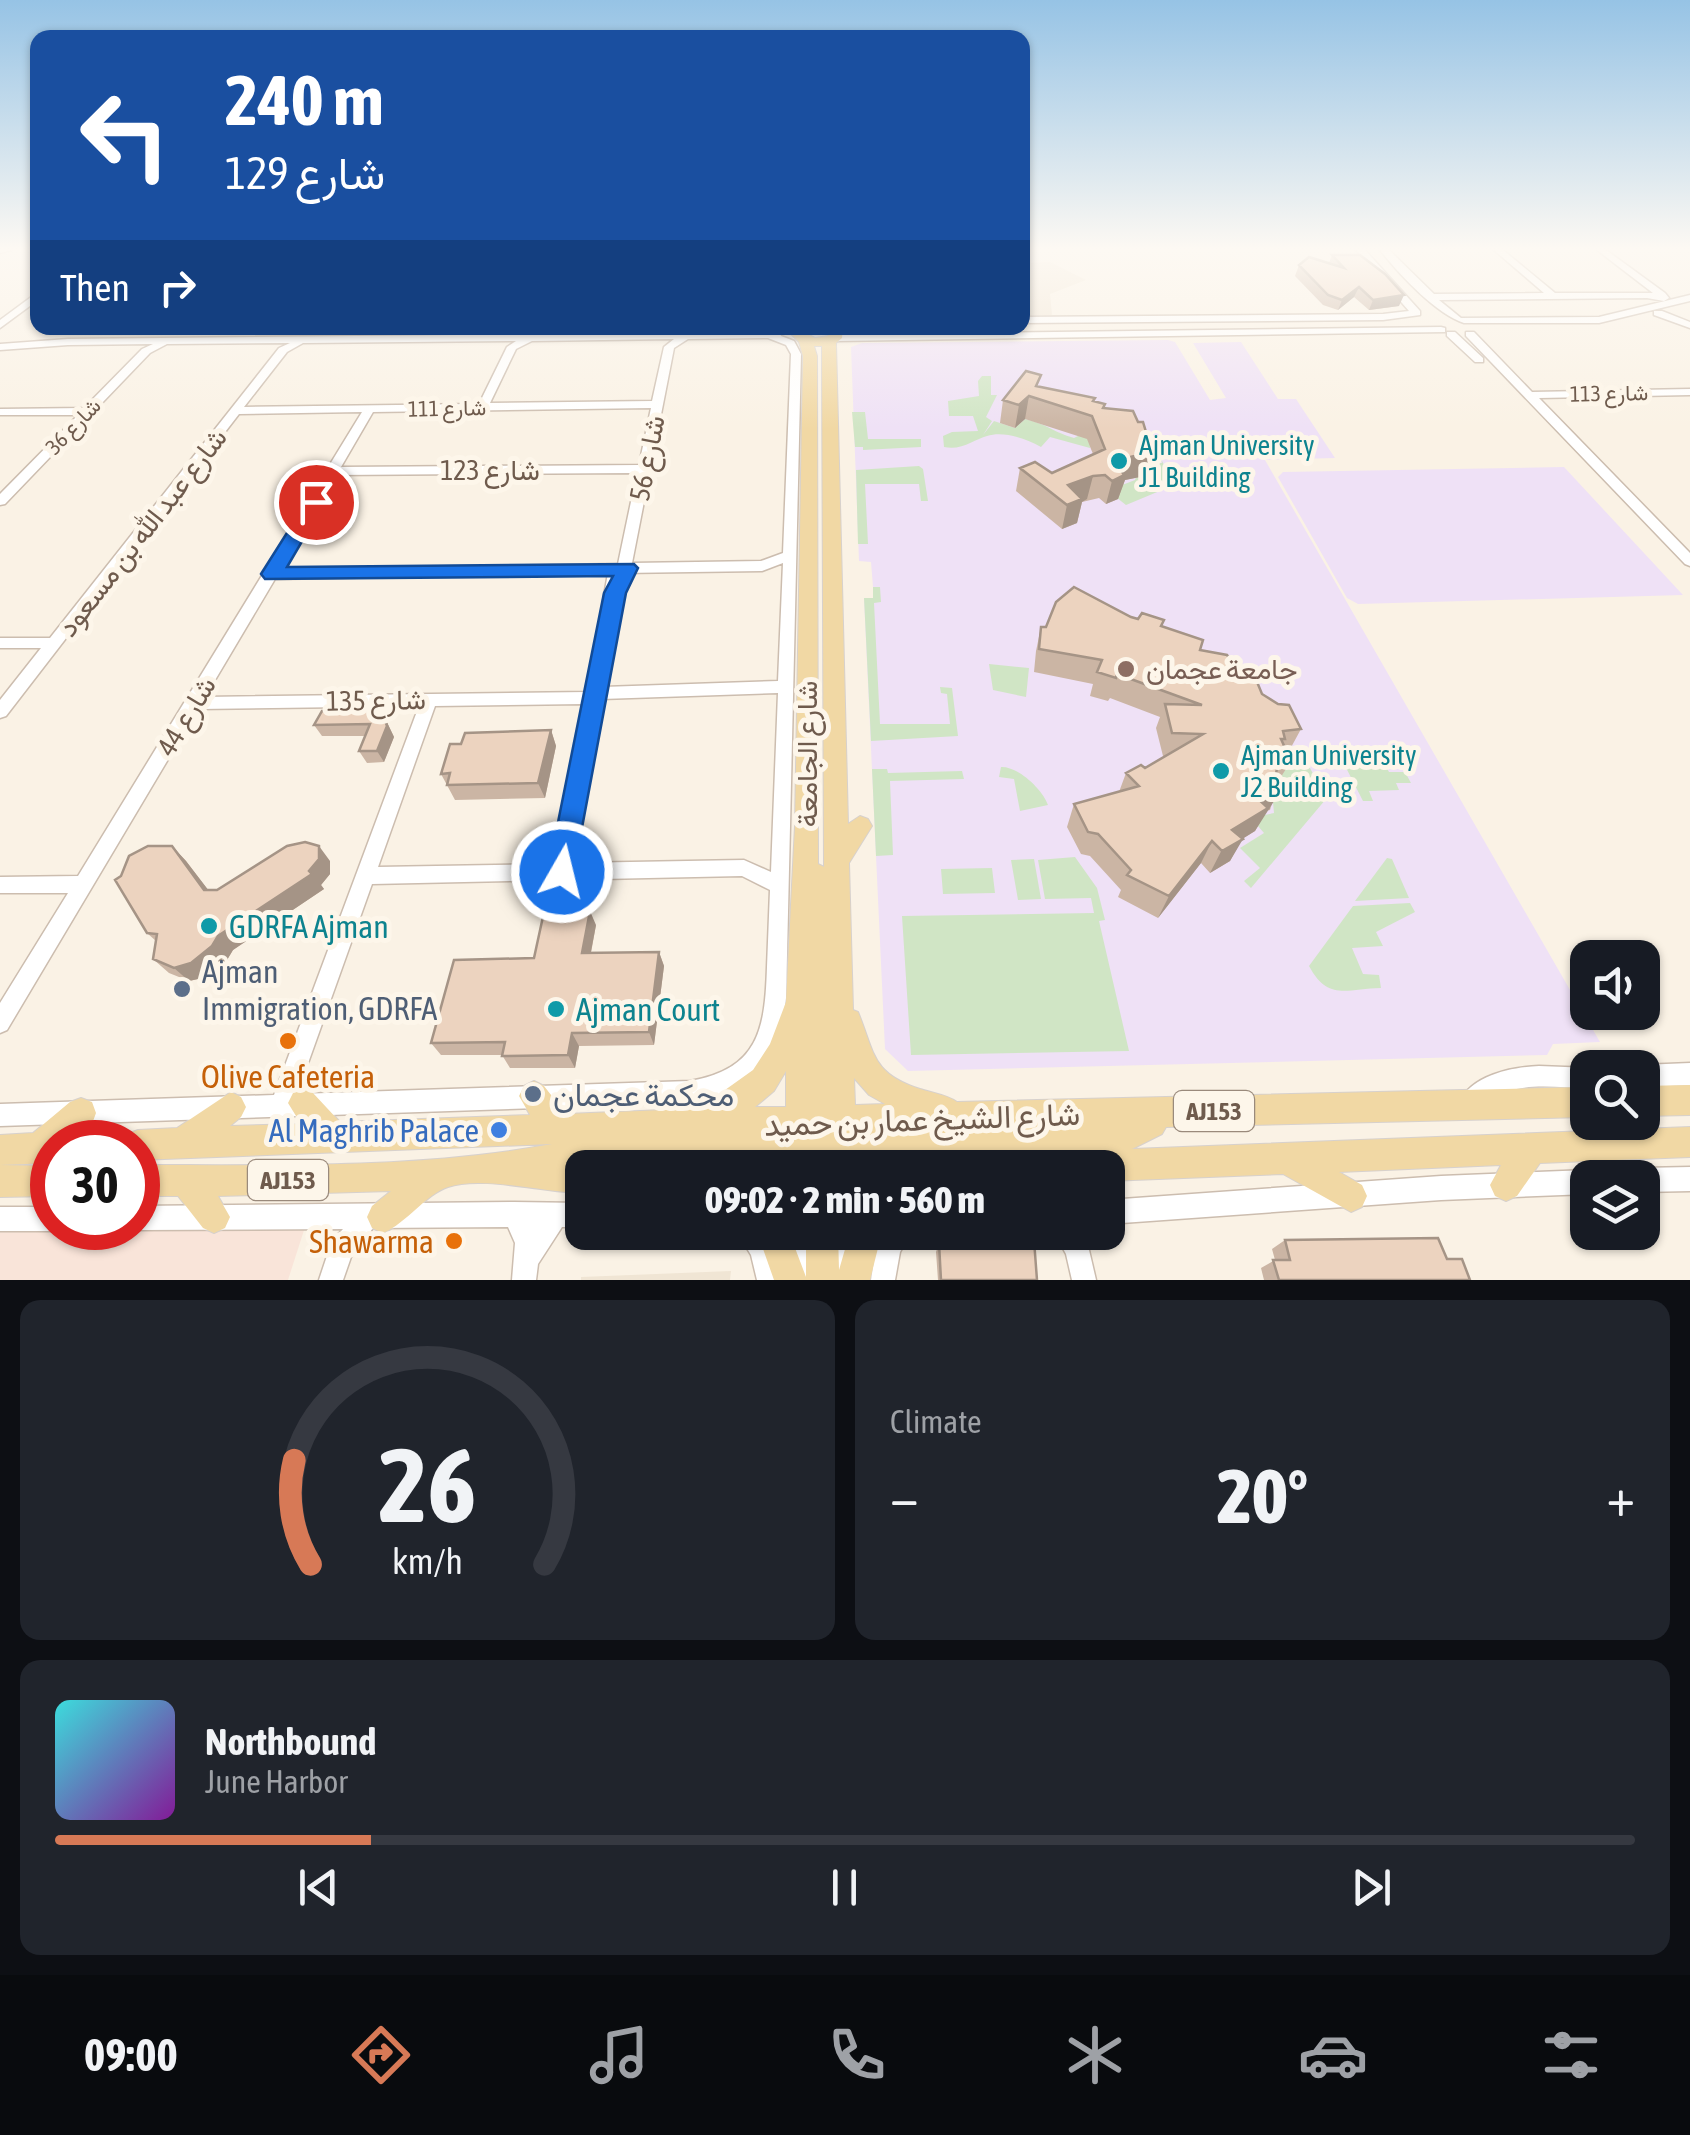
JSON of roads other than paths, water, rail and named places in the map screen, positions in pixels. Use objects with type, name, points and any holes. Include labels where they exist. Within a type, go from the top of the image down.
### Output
[{"type":"main road","name":"شارع الجامعة","points":[[819,335],[831,538],[840,597],[834,718],[839,969],[821,1149]]},
{"type":"main road","name":"شارع الجامعة","points":[[821,1149],[800,987],[808,603],[826,409]]},
{"type":"main road","points":[[792,422],[826,409]]},
{"type":"main road","points":[[831,538],[846,519]]},
{"type":"main road","points":[[790,580],[808,603]]},
{"type":"main road","points":[[786,687],[807,674]]},
{"type":"main road","points":[[834,718],[854,736]]},
{"type":"main road","points":[[806,826],[817,856],[821,1149]]},
{"type":"main road","points":[[838,857],[860,826]]},
{"type":"main road","points":[[839,969],[853,1049],[872,1080],[896,1096],[968,1117]]},
{"type":"main road","points":[[686,1124],[740,1102],[767,1080],[784,1052],[800,987]]},
{"type":"main road","points":[[534,1096],[558,1128]]},
{"type":"main road","points":[[1660,1101],[1690,1100]]},
{"type":"main road","name":"شارع الشيخ عمار بن حميد","points":[[160,1144],[686,1124],[821,1149],[968,1117],[1570,1102]]},
{"type":"main road","points":[[293,1104],[332,1136]]},
{"type":"main road","points":[[181,1144],[231,1107]]},
{"type":"main road","points":[[73,1120],[81,1112]]},
{"type":"main road","points":[[504,1168],[586,1153],[821,1149],[1128,1136],[1151,1123],[1159,1112]]},
{"type":"main road","name":"شارع الشيخ عمار بن حميد","points":[[1125,1166],[1690,1142]]},
{"type":"main road","points":[[1506,1185],[1532,1148]]},
{"type":"main road","points":[[0,1150],[30,1149]]},
{"type":"main road","points":[[1290,1160],[1351,1196]]},
{"type":"main road","name":"AJ153","points":[[160,1181],[438,1174],[504,1168],[565,1177]]},
{"type":"main road","points":[[375,1217],[438,1174]]},
{"type":"main road","points":[[0,1181],[30,1181]]},
{"type":"main road","points":[[186,1181],[214,1217]]},
{"type":"main road","points":[[780,1250],[790,1280]]},
{"type":"main road","points":[[822,1250],[823,1280]]},
{"type":"main road","points":[[853,1280],[861,1250]]},
{"type":"street","points":[[1030,323],[1383,317],[1416,313],[1413,310]]},
{"type":"street","points":[[1429,310],[1446,332],[1527,394]]},
{"type":"street","points":[[1445,310],[1460,319],[1527,394],[1690,561]]},
{"type":"street","points":[[1030,324],[1600,320],[1643,310]]},
{"type":"street","points":[[1030,333],[1472,332],[1606,327],[1665,310]]},
{"type":"street","points":[[1658,313],[1690,325]]},
{"type":"street","points":[[1311,317],[1329,324]]},
{"type":"street","points":[[1383,317],[1405,323]]},
{"type":"street","points":[[1152,326],[1164,319]]},
{"type":"street","points":[[1084,320],[1097,326]]},
{"type":"street","points":[[0,345],[60,338],[281,342],[298,335]]},
{"type":"street","points":[[423,335],[576,335]]},
{"type":"street","points":[[665,335],[668,347],[683,335]]},
{"type":"street","points":[[0,1115],[704,1090],[742,1073],[762,1052],[772,1029],[779,885],[796,350],[785,340],[769,335]]},
{"type":"street","points":[[502,337],[512,347]]},
{"type":"street","points":[[484,407],[512,347],[532,337]]},
{"type":"street","name":"شارع 36","points":[[0,501],[145,346],[174,341],[281,342]]},
{"type":"street","name":"شارع عبد الله بن مسعود","points":[[0,712],[237,411],[281,342]]},
{"type":"street","points":[[0,345],[145,346]]},
{"type":"street","name":"شارع 56","points":[[558,872],[668,347]]},
{"type":"street","name":"شارع 113","points":[[1527,394],[1690,392]]},
{"type":"street","points":[[1673,393],[1690,407]]},
{"type":"street","name":"شارع 111","points":[[237,411],[658,404]]},
{"type":"street","name":"شارع 44","points":[[0,1022],[370,408]]},
{"type":"street","points":[[0,412],[88,411]]},
{"type":"street","name":"شارع 123","points":[[335,471],[645,469]]},
{"type":"street","points":[[762,566],[791,555]]},
{"type":"street","points":[[272,574],[762,566],[777,570],[790,580]]},
{"type":"street","points":[[0,643],[57,641]]},
{"type":"street","name":"شارع 135","points":[[194,703],[786,687]]},
{"type":"street","points":[[293,1104],[366,876],[430,699]]},
{"type":"street","points":[[366,876],[744,868],[780,851]]},
{"type":"street","points":[[744,868],[779,885]]},
{"type":"street","points":[[0,886],[86,884]]},
{"type":"street","points":[[1660,1075],[1690,1074]]},
{"type":"street","points":[[1469,1105],[1486,1088],[1507,1079],[1570,1077]]},
{"type":"street","points":[[1660,1180],[1690,1179]]},
{"type":"street","points":[[1125,1211],[1570,1183]]},
{"type":"street","points":[[514,1214],[524,1231],[526,1269]]},
{"type":"street","points":[[332,1280],[340,1250],[333,1216]]},
{"type":"street","points":[[526,1269],[556,1216]]},
{"type":"street","points":[[160,1218],[565,1216]]},
{"type":"street","points":[[340,1250],[375,1217]]},
{"type":"street","points":[[0,1219],[30,1219]]},
{"type":"street","points":[[762,1250],[769,1280]]},
{"type":"street","points":[[799,1280],[801,1250]]},
{"type":"street","points":[[843,1250],[844,1280]]},
{"type":"street","points":[[883,1280],[888,1250]]},
{"type":"street","points":[[1077,1250],[1084,1280]]},
{"type":"place","name":"Ajman University J1 Building","points":[[1119,461]]},
{"type":"place","name":"جامعة عجمان","points":[[1126,669]]},
{"type":"place","name":"Ajman University J2 Building","points":[[1221,771]]},
{"type":"place","name":"GDRFA Ajman","points":[[209,926]]},
{"type":"place","name":"Ajman Immigration, GDRFA","points":[[182,989]]},
{"type":"place","name":"Ajman Court","points":[[556,1009]]},
{"type":"place","name":"Olive Cafeteria","points":[[288,1041]]},
{"type":"place","name":"محكمة عجمان","points":[[533,1094]]},
{"type":"place","name":"Al Maghrib Palace","points":[[499,1130]]},
{"type":"place","name":"Shawarma","points":[[454,1241]]}]
